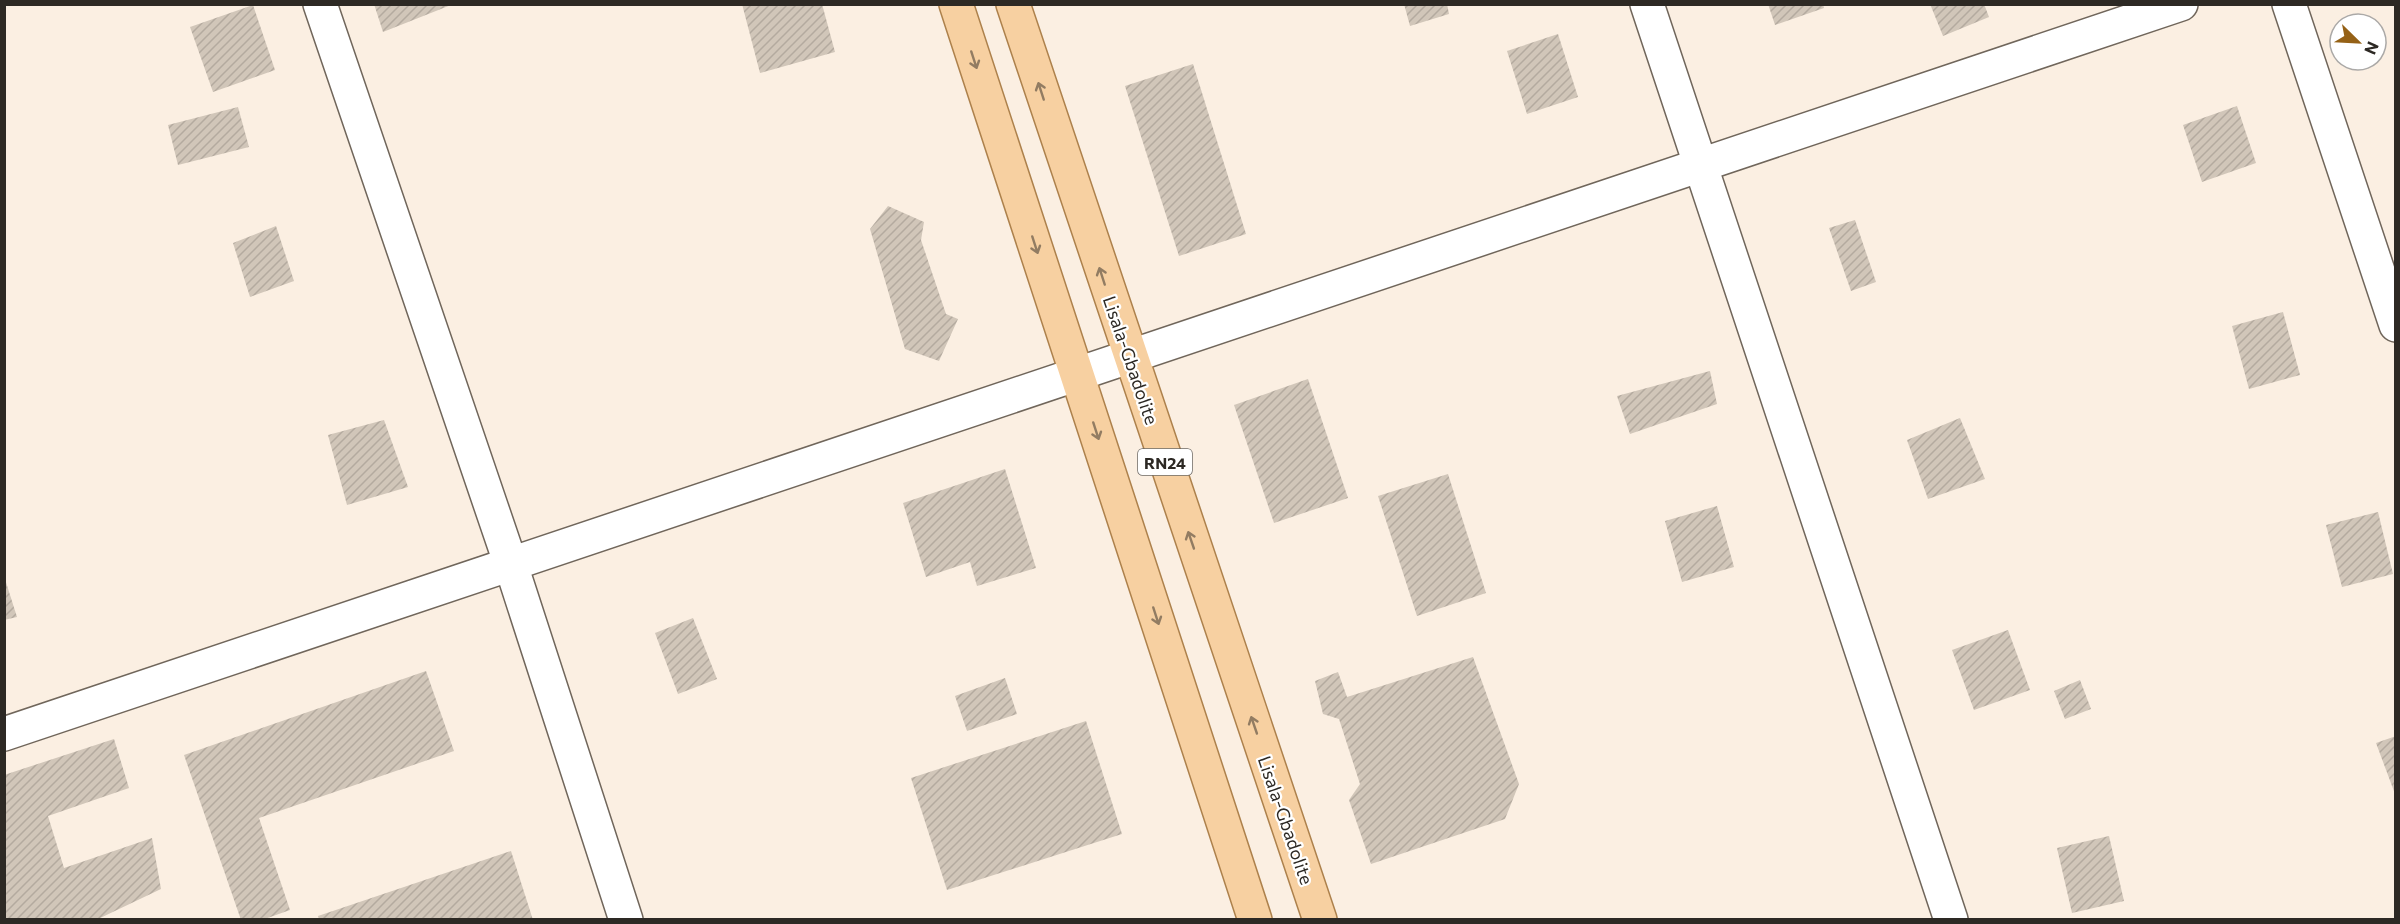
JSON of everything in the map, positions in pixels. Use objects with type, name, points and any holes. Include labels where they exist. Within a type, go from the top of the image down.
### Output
[{"type":"main road","name":"RN24","points":[[956,4],[1255,920]]},
{"type":"main road","name":"Lisala-Gbadolite","points":[[1013,4],[1129,357],[1320,920]]},
{"type":"street","points":[[320,4],[511,565],[626,920]]},
{"type":"street","points":[[1647,4],[1951,920]]},
{"type":"street","points":[[4,734],[2181,4]]},
{"type":"street","points":[[2289,4],[2396,325]]},
{"type":"building","points":[[374,4],[451,4],[451,5],[383,32]]},
{"type":"building","points":[[742,4],[822,4],[835,52],[760,73]]},
{"type":"building","points":[[1404,4],[1447,4],[1449,14],[1410,26]]},
{"type":"building","points":[[1768,4],[1823,4],[1824,8],[1775,25]]},
{"type":"building","points":[[1930,4],[1984,4],[1989,17],[1943,36]]},
{"type":"building","points":[[253,5],[275,70],[213,92],[190,27]]},
{"type":"building","points":[[1558,34],[1578,97],[1527,114],[1507,51]]},
{"type":"building","points":[[1193,64],[1246,234],[1179,256],[1125,86]]},
{"type":"building","points":[[2237,106],[2256,163],[2202,182],[2183,125]]},
{"type":"building","points":[[238,107],[249,147],[178,165],[168,125]]},
{"type":"building","points":[[888,206],[924,222],[921,240],[946,314],[958,319],[939,361],[905,349],[870,229]]},
{"type":"building","points":[[1855,220],[1876,282],[1851,291],[1829,228]]},
{"type":"building","points":[[276,226],[294,281],[250,297],[233,243]]},
{"type":"building","points":[[2283,312],[2300,375],[2249,389],[2232,326]]},
{"type":"building","points":[[1710,371],[1717,404],[1630,434],[1617,396]]},
{"type":"building","points":[[1308,379],[1348,498],[1274,523],[1234,405]]},
{"type":"building","points":[[1960,418],[1985,479],[1928,499],[1907,440]]},
{"type":"building","points":[[384,420],[408,487],[347,505],[328,435]]},
{"type":"building","points":[[1005,469],[1036,568],[977,586],[970,562],[926,577],[903,503]]},
{"type":"building","points":[[1448,474],[1486,593],[1417,616],[1378,496]]},
{"type":"building","points":[[1717,506],[1734,567],[1682,582],[1665,521]]},
{"type":"building","points":[[2378,512],[2393,574],[2342,587],[2326,525]]},
{"type":"building","points":[[4,576],[17,617],[4,620]]},
{"type":"building","points":[[693,618],[717,679],[678,694],[655,633]]},
{"type":"building","points":[[2008,630],[2030,690],[1974,710],[1952,650]]},
{"type":"building","points":[[1473,657],[1519,784],[1505,819],[1371,864],[1349,800],[1360,784],[1339,719],[1323,714],[1315,681],[1338,672],[1347,697]]},
{"type":"building","points":[[426,671],[454,751],[259,818],[290,910],[262,920],[241,920],[184,755]]},
{"type":"building","points":[[1005,678],[1017,714],[967,731],[955,696]]},
{"type":"building","points":[[2080,680],[2091,709],[2065,719],[2054,691]]},
{"type":"building","points":[[1086,721],[1122,834],[947,890],[911,778]]},
{"type":"building","points":[[2396,736],[2396,794],[2395,794],[2376,743]]},
{"type":"building","points":[[114,739],[129,788],[48,816],[64,868],[152,838],[161,889],[96,920],[4,920],[4,775]]},
{"type":"building","points":[[2109,836],[2124,901],[2072,913],[2057,848]]},
{"type":"building","points":[[511,851],[533,920],[319,920],[318,916]]}]
